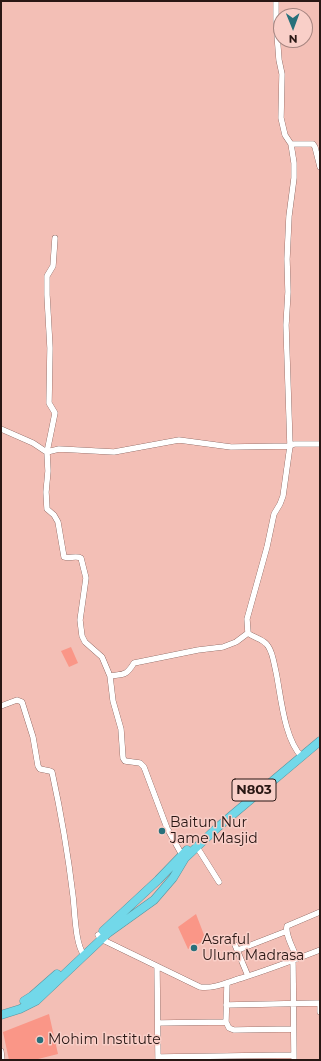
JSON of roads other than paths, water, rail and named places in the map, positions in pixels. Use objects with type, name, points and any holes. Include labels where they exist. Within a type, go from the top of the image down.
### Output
[{"type":"highway","name":"N803","points":[[1,1010],[18,1005],[32,996],[82,953],[182,855],[193,848],[218,827],[300,755],[320,735]]},
{"type":"highway","name":"N803","points":[[300,755],[320,741]]},
{"type":"highway","name":"N803","points":[[100,937],[154,900],[173,878],[193,848]]},
{"type":"highway","name":"N803","points":[[1,1015],[20,1009],[36,1001],[82,953]]},
{"type":"street","points":[[248,633],[247,619],[267,547],[274,514],[283,496],[290,446],[286,325],[289,216],[294,178],[294,163],[291,144],[285,135],[281,118],[282,74],[279,60],[276,1]]},
{"type":"street","points":[[291,144],[313,144],[320,167]]},
{"type":"street","points":[[54,238],[53,266],[47,276],[50,348],[49,403],[55,413],[47,452],[47,509],[54,515],[58,522],[64,557],[81,558],[86,578],[80,620],[82,636],[85,642],[102,656],[110,676],[113,701],[121,729],[123,758],[125,761],[140,763],[144,767],[167,828],[182,855]]},
{"type":"street","points":[[1,429],[33,443],[47,452],[59,449],[114,452],[179,440],[231,447],[320,444]]},
{"type":"street","points":[[110,676],[127,673],[134,663],[144,660],[223,647],[236,642],[248,633]]},
{"type":"street","points":[[248,633],[262,640],[268,645],[274,662],[283,712],[290,736],[300,755]]},
{"type":"street","points":[[1,706],[17,700],[22,702],[33,737],[38,766],[40,769],[50,770],[52,772],[60,808],[79,946],[82,953]]},
{"type":"street","points":[[193,848],[219,882]]},
{"type":"street","points":[[157,966],[158,1059],[294,1058],[293,1004],[295,960],[286,928],[289,924],[320,912]]},
{"type":"street","points":[[248,976],[236,947],[287,931]]},
{"type":"street","points":[[100,937],[200,987],[207,988],[248,976],[320,950]]},
{"type":"street","points":[[227,983],[226,1022],[228,1028],[234,1030],[293,1029]]},
{"type":"street","points":[[226,1005],[320,1003],[320,1012]]},
{"type":"street","points":[[158,1023],[226,1022]]},
{"type":"street","points":[[1,1051],[2,1060]]},
{"type":"place","name":"Baitun Nur Jame Masjid","points":[[162,831]]},
{"type":"place","name":"Asraful Ulum Madrasa","points":[[194,948]]},
{"type":"place","name":"Mohim Institute","points":[[40,1040]]}]
